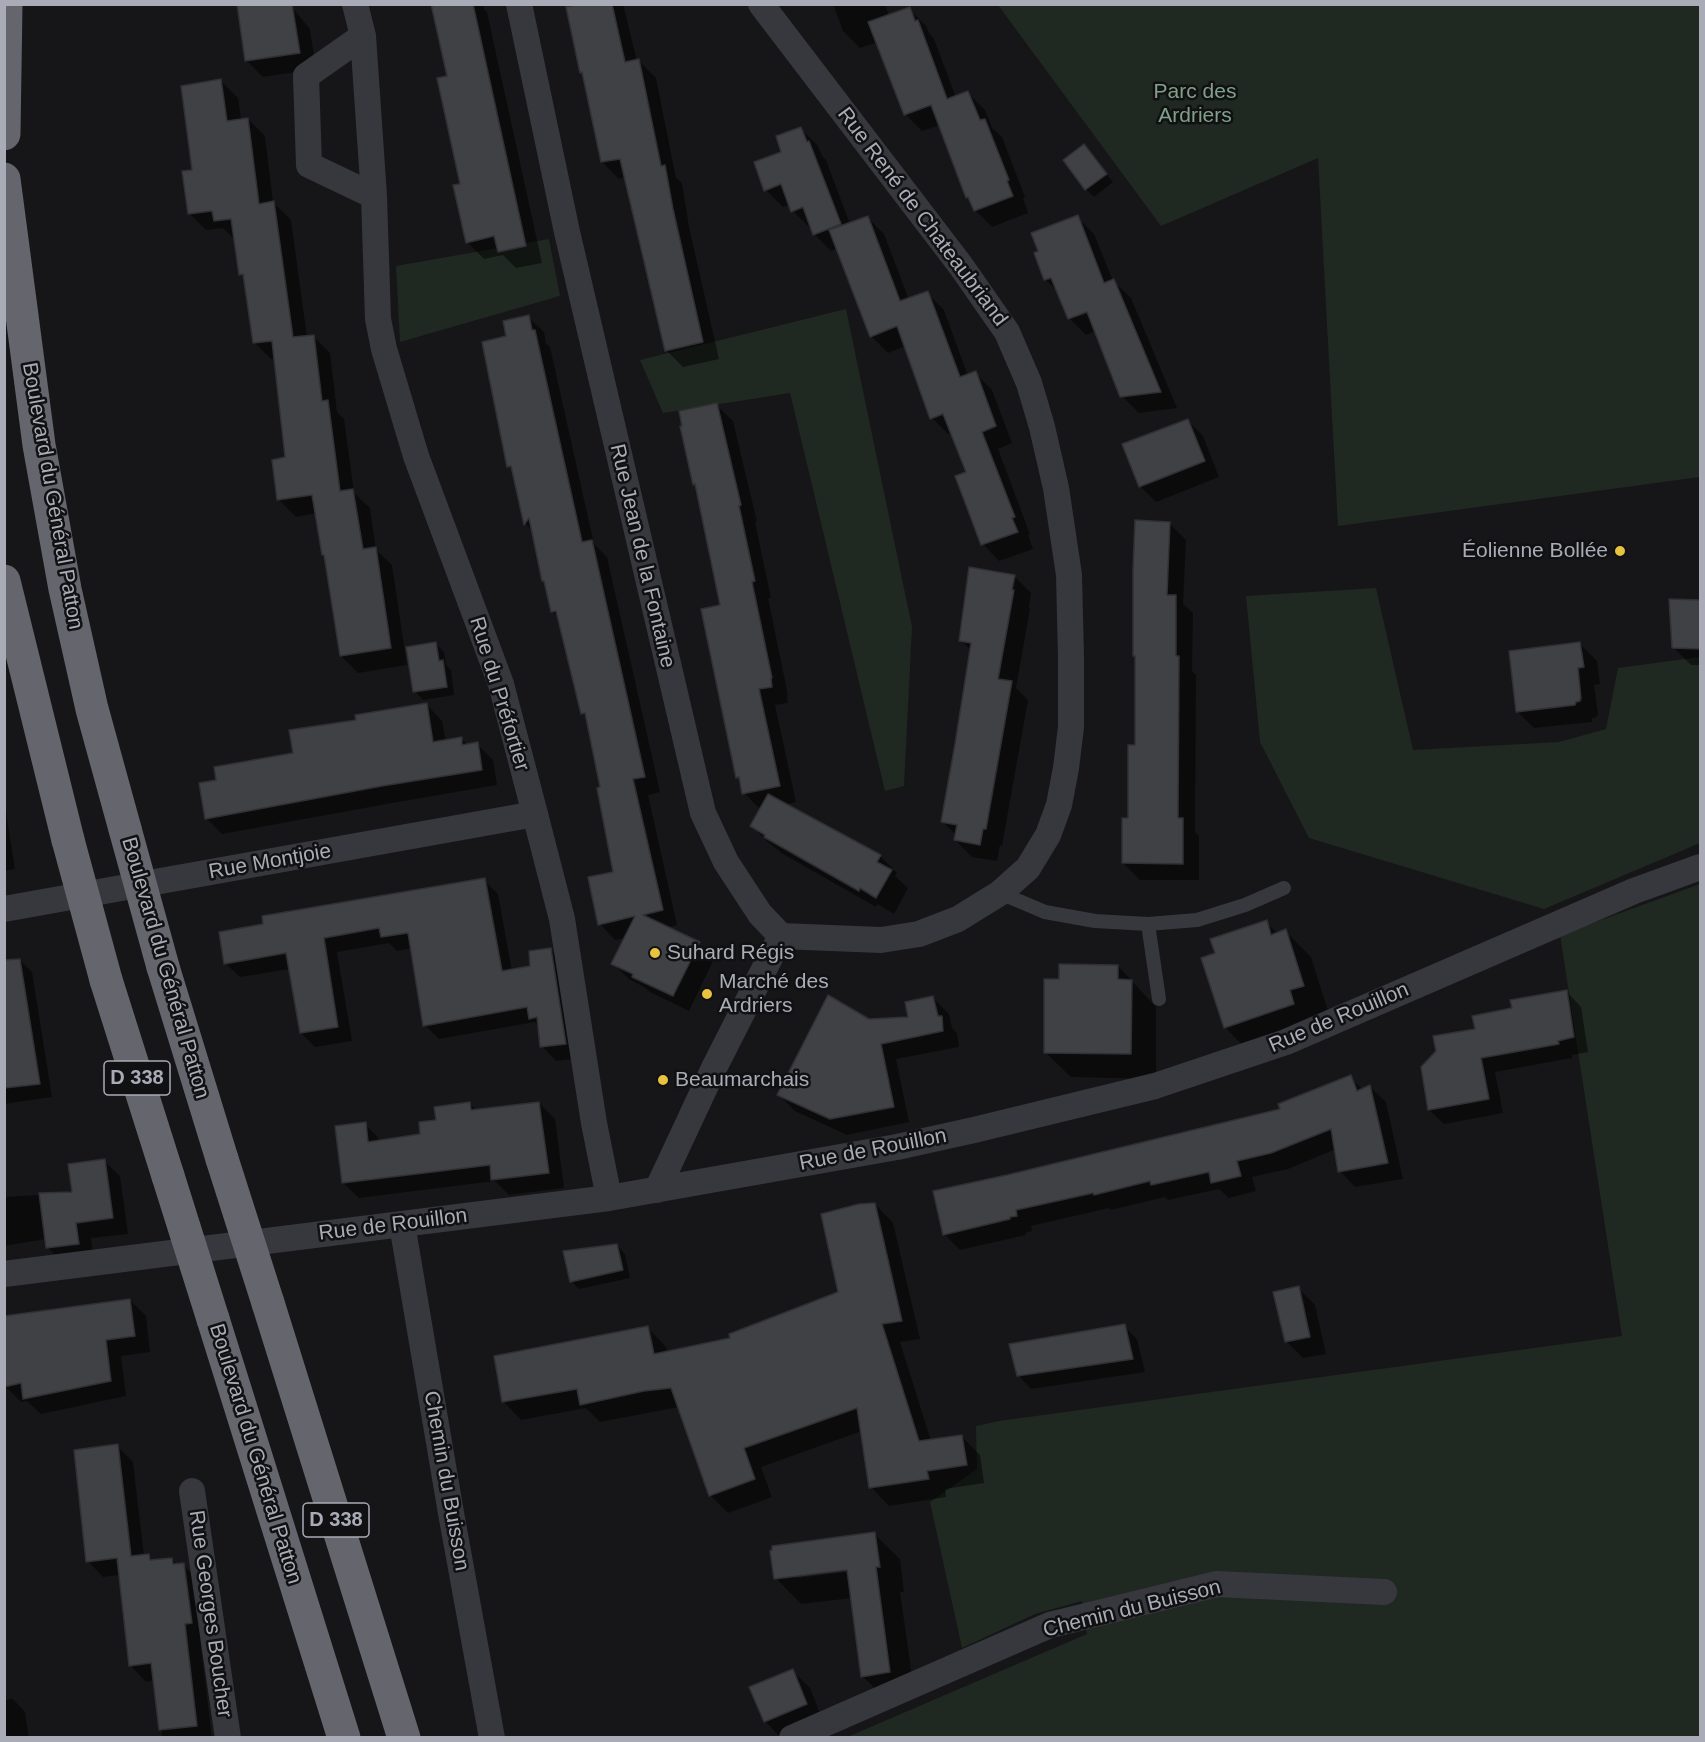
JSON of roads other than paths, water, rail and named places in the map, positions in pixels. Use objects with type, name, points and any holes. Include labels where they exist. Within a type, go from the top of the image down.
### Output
[{"type":"highway","points":[[4,134],[6,4]]},
{"type":"highway","name":"Boulevard du Général Patton","points":[[4,179],[39,445],[65,589],[92,710],[163,967],[404,1737]]},
{"type":"highway","name":"Boulevard du Général Patton","points":[[4,581],[68,840],[106,981],[344,1737]]},
{"type":"street","name":"Rue du Préfortier","points":[[355,4],[363,36],[374,196],[378,319],[384,349],[416,456],[501,684],[536,814],[562,919],[594,1124],[609,1198]]},
{"type":"street","name":"Rue Jean de la Fontaine","points":[[519,4],[572,255],[703,813],[726,862],[760,914],[781,936]]},
{"type":"street","name":"Rue René de Chateaubriand","points":[[761,4],[961,266],[1007,332],[1029,382],[1042,427],[1056,488],[1069,575],[1071,727],[1066,768],[1059,805],[1048,835],[1028,868],[1000,893],[957,919],[919,934],[881,940],[781,936]]},
{"type":"street","points":[[363,36],[306,76],[309,165],[374,196]]},
{"type":"street","name":"Rue Montjoie","points":[[4,909],[536,814]]},
{"type":"street","name":"Rue de Rouillon","points":[[4,1274],[609,1198],[897,1147],[1155,1086],[1286,1042],[1634,891],[1701,867]]},
{"type":"street","points":[[657,1190],[714,1068],[781,936]]},
{"type":"street","name":"Chemin du Buisson","points":[[402,1224],[492,1737]]},
{"type":"street","name":"Rue Georges Boucher","points":[[192,1491],[228,1737]]},
{"type":"street","name":"Chemin du Buisson","points":[[792,1737],[1050,1625],[1217,1584],[1384,1592]]},
{"type":"lane","points":[[1000,893],[1045,912],[1095,921],[1148,924],[1197,920],[1245,905],[1284,888]]},
{"type":"lane","points":[[1148,924],[1159,999]]},
{"type":"place","name":"Éolienne Bollée","points":[[1620,551]]},
{"type":"place","name":"Suhard Régis","points":[[655,953]]},
{"type":"place","name":"Marché des Ardriers","points":[[707,994]]},
{"type":"place","name":"Beaumarchais","points":[[663,1080]]},
{"type":"park label","name":"Parc des Ardriers","points":[[1195,104]]}]
